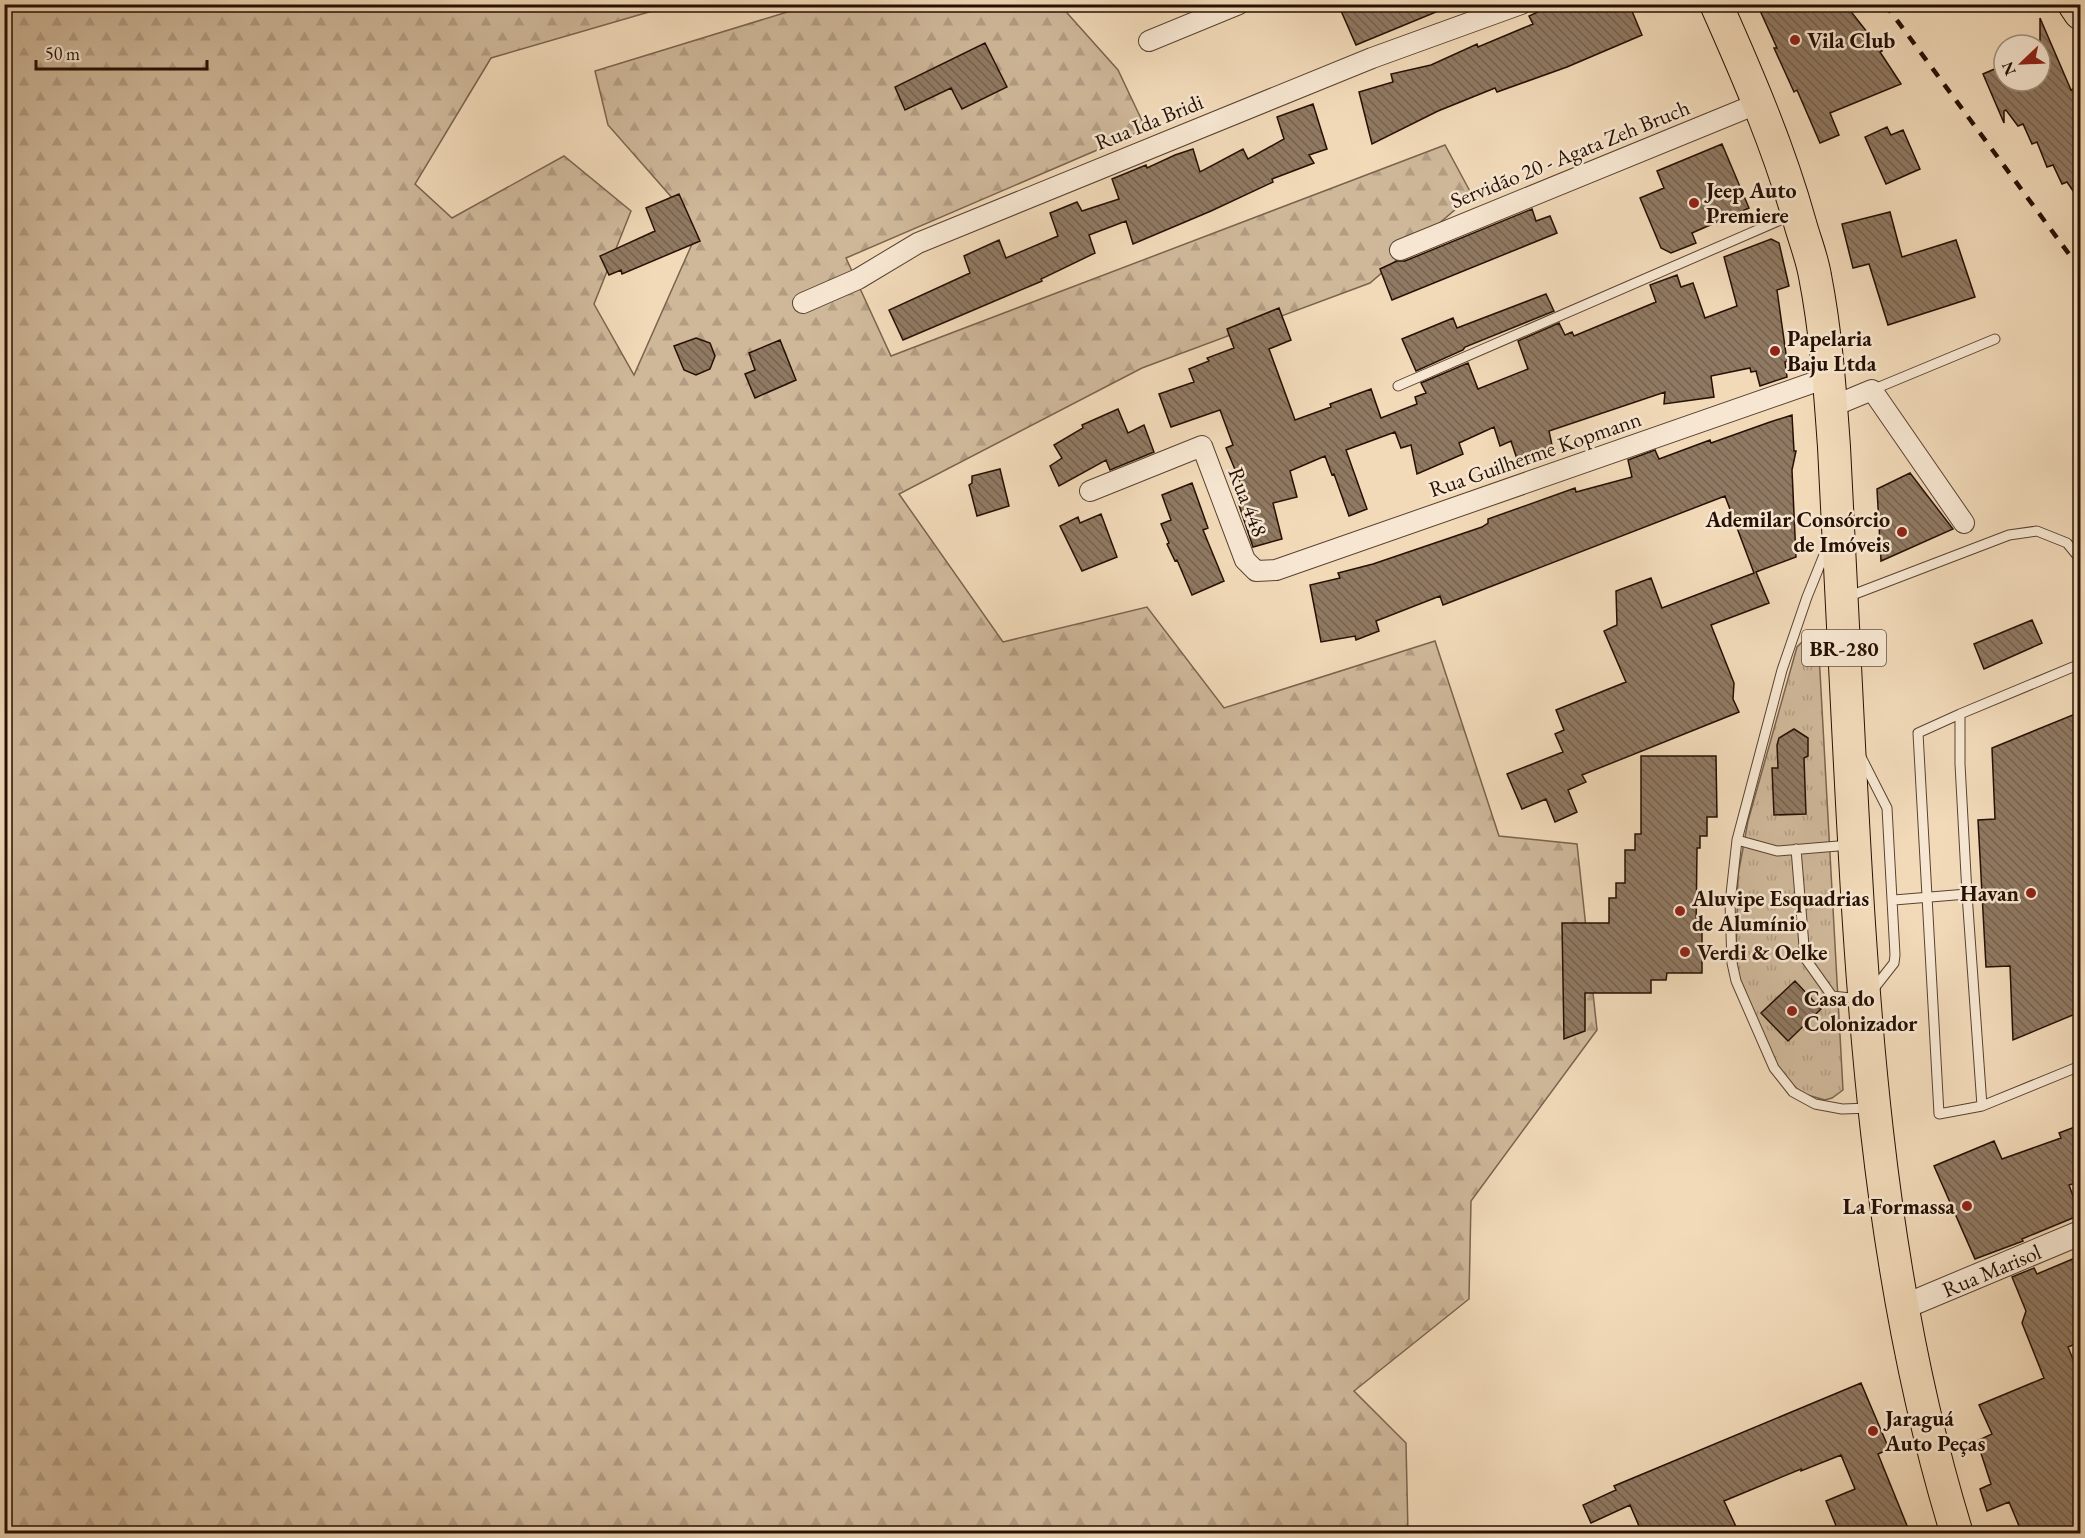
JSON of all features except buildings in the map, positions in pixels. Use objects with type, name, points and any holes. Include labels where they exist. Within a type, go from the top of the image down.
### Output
[{"type":"highway","name":"BR-280","points":[[1716,4],[1759,103],[1797,213],[1814,272],[1830,392],[1854,845],[1874,1108],[1890,1240],[1910,1355],[1943,1489],[1957,1533]]},
{"type":"highway","points":[[2074,4],[2080,13]]},
{"type":"street","points":[[1149,41],[1239,4]]},
{"type":"street","name":"Rua Ida Bridi","points":[[803,303],[858,279],[918,243],[1372,58],[1521,4]]},
{"type":"street","name":"Servidão 20 - Agata Zeh Bruch","points":[[1400,250],[1759,103]]},
{"type":"street","points":[[1872,390],[1964,524]]},
{"type":"street","name":"Rua Guilherme Kopmann","points":[[1256,571],[1276,570],[1830,392],[1872,390]]},
{"type":"street","name":"Rua 448","points":[[1090,491],[1202,446],[1245,560],[1256,571]]},
{"type":"street","name":"Rua Marisol","points":[[1901,1308],[2080,1233]]},
{"type":"lane","points":[[1398,386],[1797,213]]},
{"type":"lane","points":[[1872,390],[1995,339]]},
{"type":"lane","points":[[1838,519],[1807,597],[1782,670],[1737,840],[1730,903],[1732,963],[1736,981],[1774,1068],[1793,1092],[1815,1104],[1842,1109],[1874,1108]]},
{"type":"lane","points":[[1842,599],[2009,536],[2037,531],[2067,543],[2080,559]]},
{"type":"lane","points":[[2080,664],[1918,733],[1940,1114],[1982,1106],[2080,1066]]},
{"type":"lane","points":[[1960,714],[1959,764],[1982,1106]]},
{"type":"lane","points":[[1796,849],[1805,958],[1832,996],[1864,1000],[1894,963],[1894,900],[1887,808],[1848,732]]},
{"type":"lane","points":[[1737,840],[1777,851],[1854,845]]},
{"type":"lane","points":[[1894,900],[1967,894]]},
{"type":"green space","points":[[5,5],[673,5],[491,58],[415,184],[452,218],[564,156],[631,211],[594,304],[634,375],[692,244],[674,200],[608,125],[595,71],[810,5],[1060,5],[1118,70],[1146,129],[846,258],[891,356],[1445,145],[1472,195],[1370,283],[1142,368],[899,494],[1003,642],[1147,607],[1224,708],[1435,641],[1499,836],[1577,844],[1597,1030],[1471,1201],[1469,1299],[1354,1391],[1406,1443],[1408,1533],[5,1534]]},
{"type":"green space","points":[[1811,640],[1817,646],[1819,654],[1843,1090],[1825,1100],[1804,1094],[1791,1084],[1778,1067],[1740,981],[1736,958],[1738,875],[1748,821],[1797,647],[1803,641]]},
{"type":"railway","points":[[1885,4],[2080,269]]},
{"type":"place","name":"Vila Club","points":[[1795,40]]},
{"type":"place","name":"Jeep Auto Premiere","points":[[1694,203]]},
{"type":"place","name":"Papelaria Baju Ltda","points":[[1775,351]]},
{"type":"place","name":"Ademilar Consórcio de Imóveis","points":[[1902,532]]},
{"type":"place","name":"Havan","points":[[2031,893]]},
{"type":"place","name":"Aluvipe Esquadrias de Alumínio","points":[[1680,911]]},
{"type":"place","name":"Verdi & Oelke","points":[[1685,952]]},
{"type":"place","name":"Casa do Colonizador","points":[[1792,1011]]},
{"type":"place","name":"La Formassa","points":[[1967,1206]]},
{"type":"place","name":"Jaraguá Auto Peças","points":[[1873,1431]]}]
